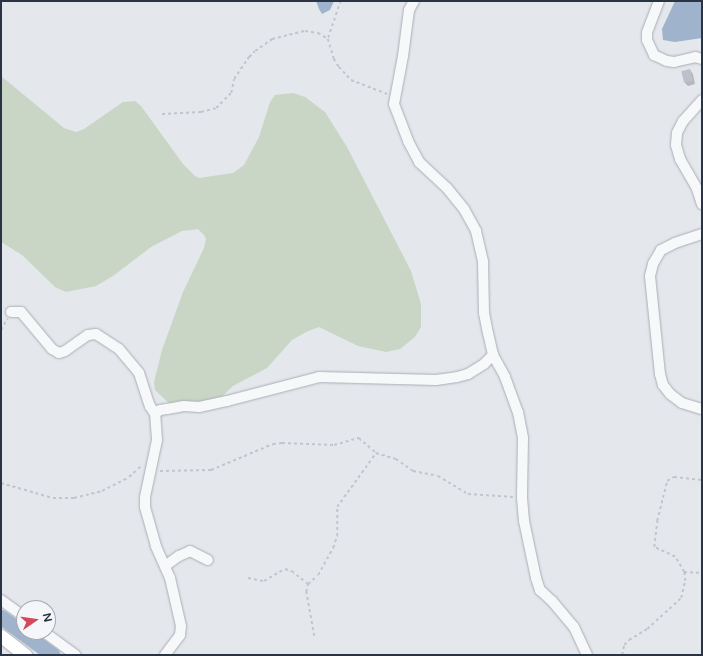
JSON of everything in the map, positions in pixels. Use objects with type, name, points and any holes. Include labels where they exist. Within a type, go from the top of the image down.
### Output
[{"type":"main road","points":[[1,636],[25,655]]},
{"type":"street","points":[[414,1],[409,10],[403,56],[394,104],[408,140],[420,162],[447,188],[464,209],[476,231],[483,262],[484,313],[493,355],[505,377],[518,412],[523,438],[522,498],[524,521],[530,554],[540,590],[552,601],[574,628],[587,655]]},
{"type":"street","points":[[659,1],[647,33],[647,40],[654,55],[667,62],[674,62],[694,57],[702,59]]},
{"type":"street","points":[[702,100],[683,121],[677,133],[676,145],[680,159],[697,189],[702,204]]},
{"type":"street","points":[[702,234],[675,243],[661,250],[653,264],[650,276],[660,374],[663,385],[670,394],[682,402],[702,409]]},
{"type":"street","points":[[11,312],[21,312],[52,349],[59,353],[65,351],[88,335],[96,334],[119,348],[138,373],[150,406],[155,414],[155,450],[152,455],[145,496],[145,507],[156,546],[170,578],[181,626],[180,635],[165,655]]},
{"type":"street","points":[[155,414],[160,410],[184,406],[199,407],[227,402],[319,377],[436,380],[457,377],[468,374],[484,364],[493,355]]},
{"type":"street","points":[[165,566],[178,556],[190,551],[208,560]]},
{"type":"street","points":[[1,600],[16,611]]},
{"type":"street","points":[[55,640],[76,655]]},
{"type":"path","points":[[341,1],[328,39],[336,63],[351,80],[382,93],[396,95]]},
{"type":"path","points":[[162,114],[201,112],[216,108],[231,93],[234,79],[249,57],[272,39],[305,31],[318,33],[328,39]]},
{"type":"path","points":[[1,330],[11,312]]},
{"type":"path","points":[[150,471],[211,470],[273,444],[334,445],[359,438],[376,453],[396,458],[413,471],[438,476],[468,494],[522,498]]},
{"type":"path","points":[[314,636],[306,592],[308,584],[318,574],[333,548],[337,536],[337,507],[376,453]]},
{"type":"path","points":[[1,483],[53,498],[74,498],[102,491],[129,477],[152,455]]},
{"type":"path","points":[[622,655],[624,645],[629,640],[646,629],[681,598],[685,581],[684,572],[675,557],[654,548],[657,521],[666,481],[674,476],[702,480]]},
{"type":"path","points":[[248,578],[264,581],[285,568],[292,570],[308,584]]},
{"type":"path","points":[[684,572],[702,572]]},
{"type":"green space","points":[[1,76],[64,128],[76,132],[84,129],[123,102],[135,101],[141,106],[183,164],[199,178],[233,173],[244,165],[259,137],[270,102],[275,95],[293,93],[305,97],[325,112],[347,147],[411,271],[421,304],[421,327],[415,337],[400,349],[386,352],[358,346],[319,327],[292,340],[267,368],[233,386],[213,405],[170,404],[155,390],[154,382],[162,350],[183,292],[204,248],[206,239],[204,235],[198,229],[182,231],[151,247],[113,276],[96,286],[66,292],[55,287],[22,255],[1,242]]},
{"type":"water","points":[[316,1],[334,1],[330,10],[322,14]]},
{"type":"water","points":[[675,1],[702,1],[702,38],[675,42],[663,40],[662,29]]},
{"type":"building","points":[[690,69],[693,81],[684,83],[681,71]]},
{"type":"waterway","points":[[1,617],[53,655]]}]
